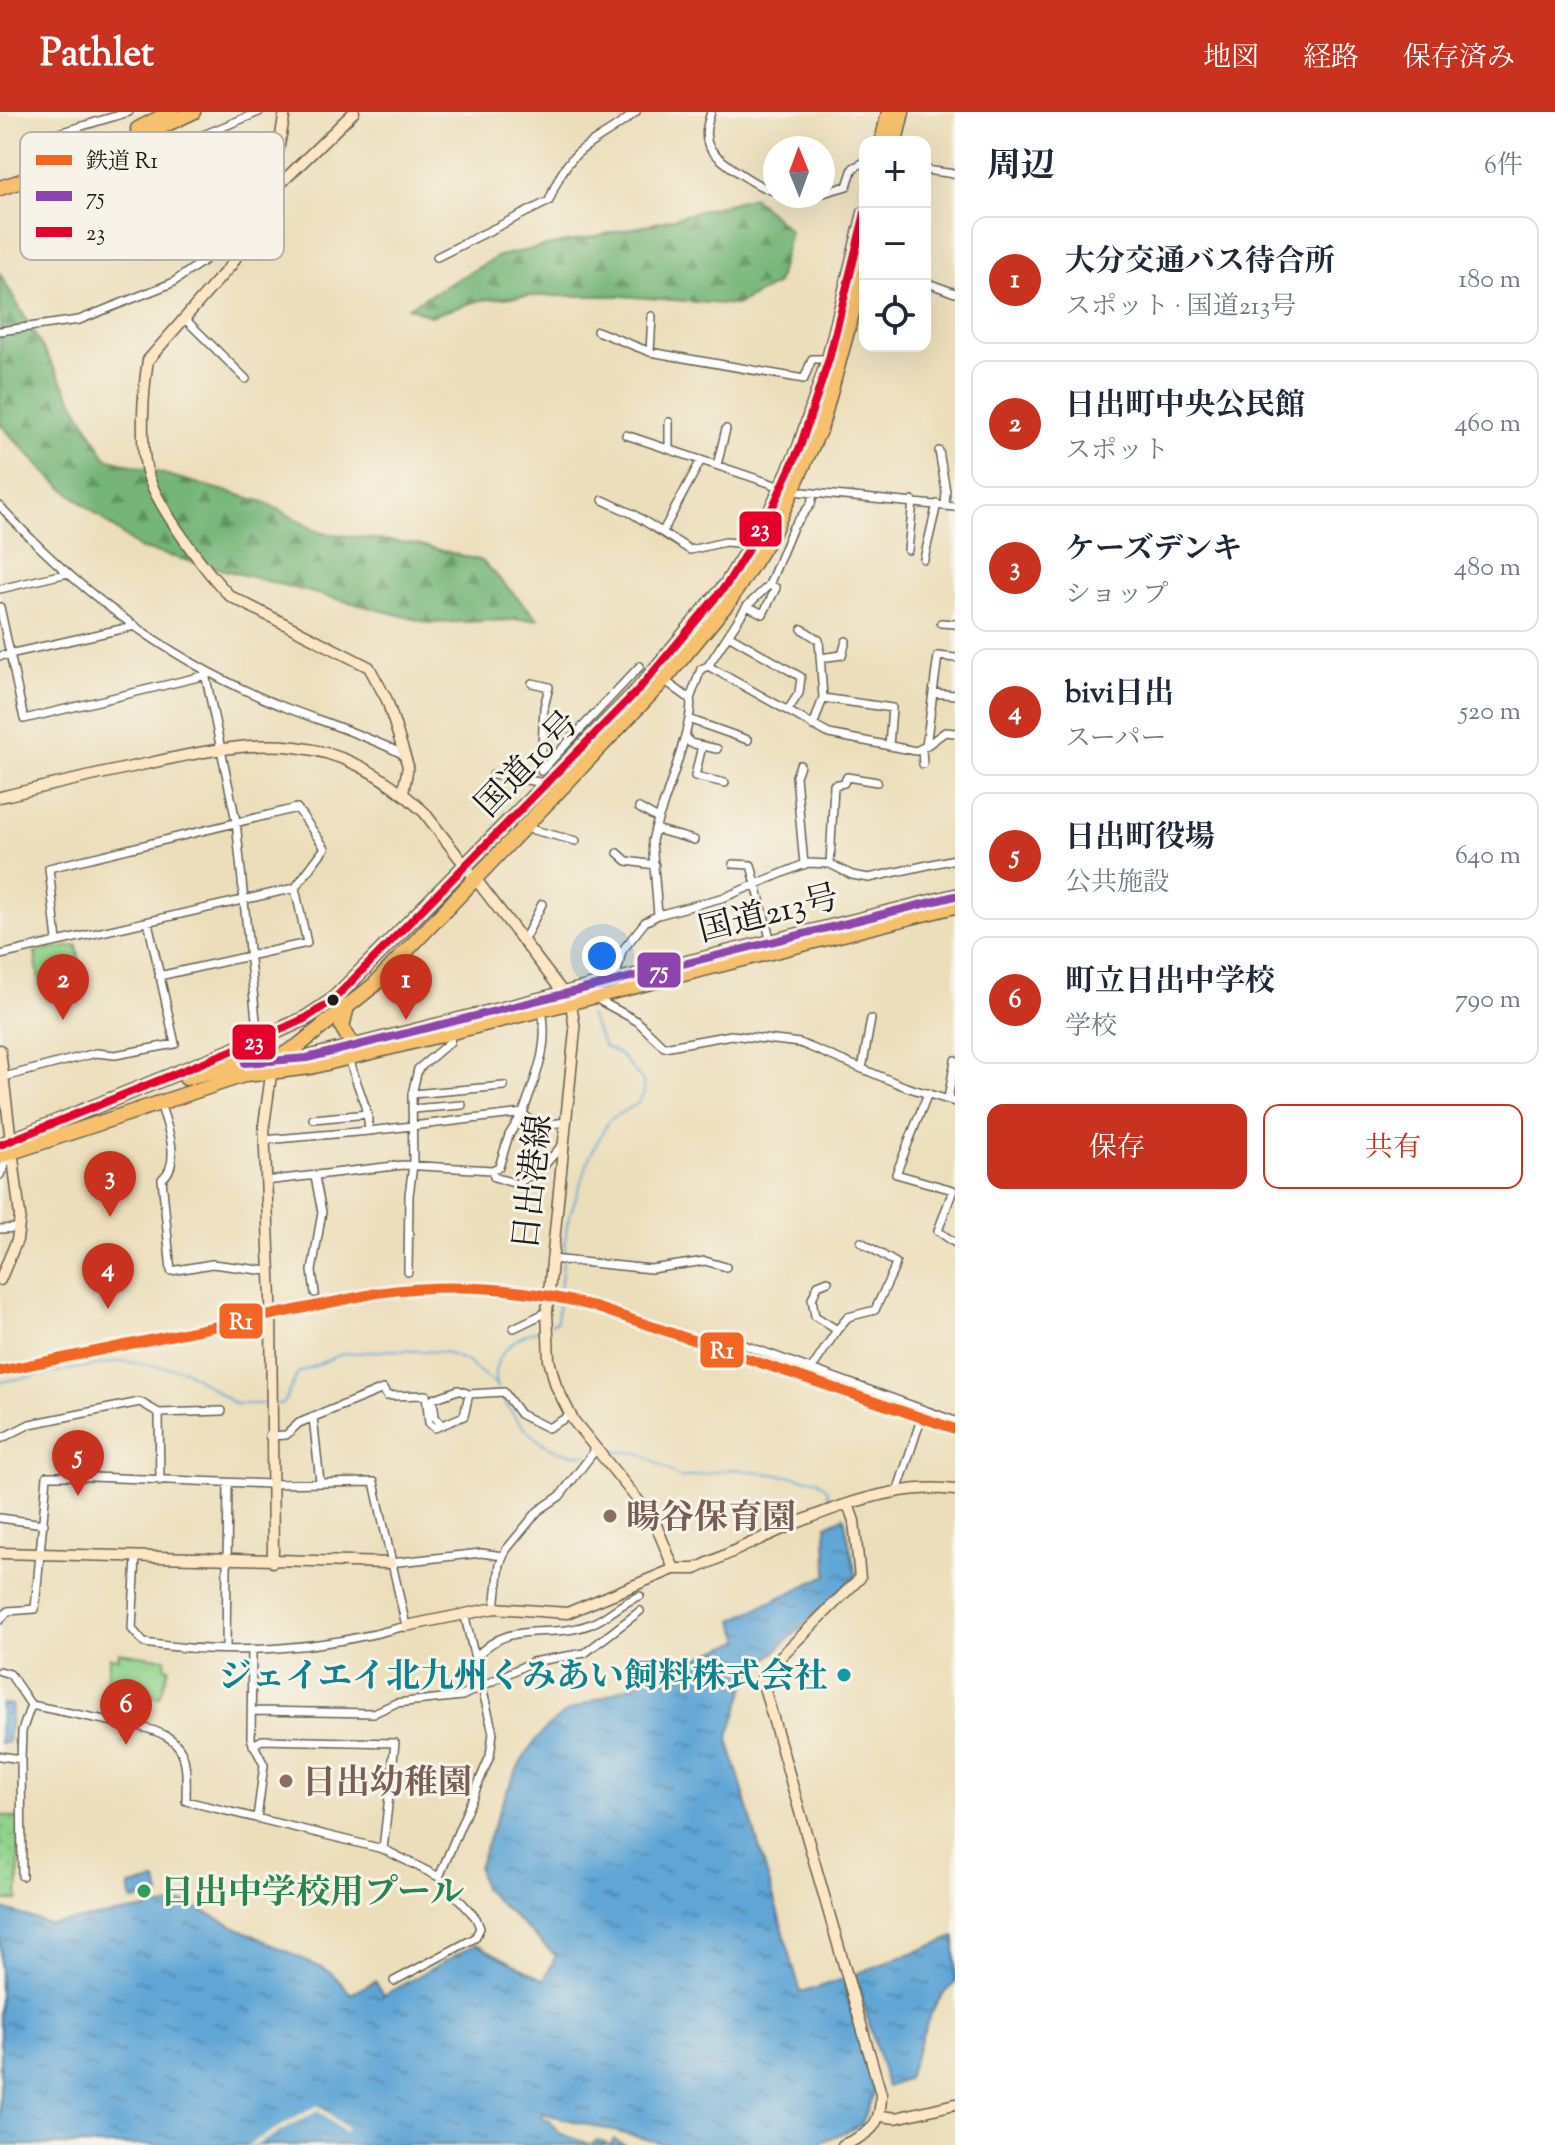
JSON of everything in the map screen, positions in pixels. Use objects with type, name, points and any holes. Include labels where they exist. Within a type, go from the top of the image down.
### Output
[{"type":"highway","points":[[127,132],[171,112]]},
{"type":"highway","points":[[150,132],[193,112]]},
{"type":"highway","points":[[883,136],[889,112]]},
{"type":"highway","points":[[896,136],[902,112]]},
{"type":"highway","points":[[0,182],[20,175]]},
{"type":"highway","points":[[0,188],[20,181]]},
{"type":"highway","name":"国道10号","points":[[5,1148],[238,1075],[272,1068],[346,1010],[470,872],[543,778],[694,627],[752,545],[788,490],[829,359],[859,237]]},
{"type":"highway","name":"国道10号","points":[[5,1148],[306,1018],[333,1000],[470,872],[524,827],[664,680],[730,600],[754,564],[821,426],[859,313]]},
{"type":"highway","name":"国道213号","points":[[129,1095],[224,1066],[272,1068],[452,1032],[542,1010],[569,998],[593,997],[616,986],[771,942],[955,896]]},
{"type":"highway","name":"国道213号","points":[[351,1052],[955,906]]},
{"type":"highway","points":[[346,1010],[342,1027],[351,1052]]},
{"type":"street","points":[[72,132],[129,112]]},
{"type":"street","points":[[210,132],[259,112]]},
{"type":"street","points":[[282,132],[285,112]]},
{"type":"street","points":[[284,184],[354,112]]},
{"type":"street","points":[[437,257],[549,201],[562,168],[581,148],[608,135],[636,112]]},
{"type":"street","points":[[711,112],[706,130],[712,151],[763,187]]},
{"type":"street","points":[[835,190],[847,186],[853,168],[859,165]]},
{"type":"street","points":[[931,171],[955,174]]},
{"type":"street","points":[[0,331],[79,320],[172,283],[205,260]]},
{"type":"street","points":[[234,260],[148,360],[144,381],[149,477],[162,504],[215,581],[230,596],[369,667],[387,700],[408,766],[403,793]]},
{"type":"street","points":[[931,284],[955,293]]},
{"type":"street","points":[[650,352],[652,316]]},
{"type":"street","points":[[184,318],[246,379]]},
{"type":"street","points":[[597,331],[650,352],[804,379],[812,359],[829,359]]},
{"type":"street","points":[[669,422],[669,449]]},
{"type":"street","points":[[717,465],[726,429]]},
{"type":"street","points":[[626,435],[788,490],[955,507]]},
{"type":"street","points":[[924,559],[946,491],[939,451]]},
{"type":"street","points":[[663,531],[701,460]]},
{"type":"street","points":[[690,699],[701,669],[708,666],[730,636],[747,606],[769,585],[793,527],[811,504],[813,494]]},
{"type":"street","points":[[603,500],[663,531],[690,550],[725,542],[752,545]]},
{"type":"street","points":[[908,550],[913,501]]},
{"type":"street","points":[[0,506],[68,573],[135,626],[207,675],[302,715],[361,733],[402,754]]},
{"type":"street","points":[[0,521],[11,519]]},
{"type":"street","points":[[0,589],[68,573]]},
{"type":"street","points":[[747,606],[763,614],[776,588],[769,585]]},
{"type":"street","points":[[0,607],[24,719],[207,675]]},
{"type":"street","points":[[941,623],[955,624]]},
{"type":"street","points":[[0,656],[135,626]]},
{"type":"street","points":[[802,629],[819,640],[823,698],[813,726]]},
{"type":"street","points":[[730,636],[801,677],[799,693],[788,710]]},
{"type":"street","points":[[820,658],[842,655],[846,641]]},
{"type":"street","points":[[923,764],[938,656],[955,658]]},
{"type":"street","points":[[543,778],[640,666]]},
{"type":"street","points":[[708,666],[829,734],[889,746],[924,748],[945,732],[955,733]]},
{"type":"street","points":[[207,675],[236,821],[258,1040],[272,1068],[264,1140],[271,1324],[269,1436],[273,1562]]},
{"type":"street","points":[[658,915],[652,841],[678,749],[687,738],[694,708],[690,699],[664,680]]},
{"type":"street","points":[[532,683],[549,687],[544,707],[543,778]]},
{"type":"street","points":[[933,693],[955,695]]},
{"type":"street","points":[[823,698],[892,708],[889,746]]},
{"type":"street","points":[[691,720],[748,740]]},
{"type":"street","points":[[687,738],[690,743],[717,749]]},
{"type":"street","points":[[0,797],[221,747],[289,745],[321,751],[362,767],[403,793],[424,812],[569,998]]},
{"type":"street","points":[[695,776],[702,746]]},
{"type":"street","points":[[800,765],[796,776],[804,865]]},
{"type":"street","points":[[684,773],[725,783]]},
{"type":"street","points":[[493,775],[543,778]]},
{"type":"street","points":[[830,864],[834,785],[844,783],[847,777],[877,782]]},
{"type":"street","points":[[0,955],[295,888],[325,848],[297,808],[49,868],[57,941]]},
{"type":"street","points":[[639,808],[658,819]]},
{"type":"street","points":[[524,827],[576,841]]},
{"type":"street","points":[[655,829],[694,840]]},
{"type":"street","points":[[618,853],[627,861],[655,865]]},
{"type":"street","points":[[616,986],[622,951],[645,922],[658,915],[759,885],[804,865],[830,864],[852,875],[869,878],[955,859]]},
{"type":"street","points":[[733,864],[751,865],[759,885],[771,942]]},
{"type":"street","points":[[159,976],[307,943],[295,888]]},
{"type":"street","points":[[524,940],[542,904]]},
{"type":"street","points":[[4,1077],[88,1055],[127,1054],[175,1044],[148,922]]},
{"type":"street","points":[[593,997],[637,1021],[664,1047],[680,1047],[717,1036],[800,1043],[862,1069],[951,1100],[955,1060]]},
{"type":"street","name":"日出港線","points":[[569,998],[575,1030],[551,1259],[547,1312],[549,1360],[571,1415],[654,1520],[674,1569]]},
{"type":"street","points":[[265,1181],[413,1165],[492,1170],[499,1167],[509,1135],[523,1113],[544,1055],[547,1039],[542,1010]]},
{"type":"street","points":[[862,1069],[871,1019]]},
{"type":"street","points":[[408,1272],[409,1195],[413,1165],[412,1094],[418,1069],[450,1042],[452,1032]]},
{"type":"street","points":[[0,1050],[4,1077],[5,1148],[19,1228],[11,1259],[0,1280]]},
{"type":"street","points":[[351,1052],[354,1080],[361,1089],[369,1131]]},
{"type":"street","points":[[412,1094],[504,1086]]},
{"type":"street","points":[[928,1093],[896,1174],[953,1190],[938,1231],[955,1243]]},
{"type":"street","points":[[159,1101],[171,1143],[169,1170],[162,1179],[171,1271],[212,1264],[268,1271]]},
{"type":"street","points":[[412,1109],[462,1105]]},
{"type":"street","points":[[523,1113],[535,1126],[566,1122]]},
{"type":"street","points":[[264,1140],[523,1113]]},
{"type":"street","points":[[313,1119],[368,1114]]},
{"type":"street","points":[[492,1170],[494,1177],[507,1183],[527,1180],[564,1143]]},
{"type":"street","points":[[0,1175],[5,1148]]},
{"type":"street","points":[[315,1177],[322,1212],[312,1271],[315,1293]]},
{"type":"street","points":[[0,1229],[19,1228]]},
{"type":"street","points":[[811,1370],[848,1317],[875,1310],[894,1269],[896,1263],[861,1242]]},
{"type":"street","points":[[551,1259],[651,1269],[705,1261],[726,1267]]},
{"type":"street","points":[[828,1281],[818,1285],[812,1299],[815,1316],[837,1330]]},
{"type":"street","points":[[514,1328],[547,1312]]},
{"type":"street","points":[[717,1335],[955,1421]]},
{"type":"street","points":[[269,1436],[286,1435],[299,1423],[383,1389],[387,1396],[426,1395],[429,1423],[435,1428],[464,1416],[469,1394]]},
{"type":"street","points":[[440,1423],[435,1417],[433,1399],[458,1390],[469,1394],[504,1392],[520,1414],[548,1428],[571,1415]]},
{"type":"street","points":[[0,1439],[30,1424],[140,1402],[159,1413],[222,1411]]},
{"type":"street","points":[[898,1489],[924,1410]]},
{"type":"street","points":[[159,1413],[160,1481]]},
{"type":"street","points":[[313,1417],[320,1482]]},
{"type":"street","points":[[495,1608],[503,1556],[538,1511],[560,1496],[597,1450]]},
{"type":"street","points":[[0,1620],[8,1611],[35,1609],[47,1476],[270,1484],[374,1482],[406,1626]]},
{"type":"street","points":[[226,1649],[228,1483]]},
{"type":"street","points":[[136,1558],[132,1629],[137,1639],[183,1649],[252,1649],[334,1642],[495,1608],[567,1613],[674,1569],[695,1569],[848,1504],[916,1486],[955,1490]]},
{"type":"street","points":[[843,2145],[859,2139],[881,2116],[881,2094],[762,1680],[764,1673],[860,1578],[854,1521],[848,1504]]},
{"type":"street","points":[[0,1518],[44,1524]]},
{"type":"street","points":[[0,1553],[390,1563],[481,1553],[503,1556]]},
{"type":"street","points":[[475,1658],[489,1642],[520,1630],[592,1624],[640,1596]]},
{"type":"street","points":[[253,1711],[374,1713],[396,1703],[462,1696],[483,1689],[532,1662],[585,1653],[640,1611]]},
{"type":"street","points":[[439,1877],[490,1756],[493,1733],[464,1613]]},
{"type":"street","points":[[252,1649],[253,1745],[264,1765],[257,1818]]},
{"type":"street","points":[[0,1671],[10,1674],[31,1705],[137,1726],[164,1733],[176,1740],[187,1764],[186,1801],[383,1849],[439,1877],[476,1918],[480,1928],[475,1938],[394,1981]]},
{"type":"street","points":[[22,1876],[22,1731],[31,1705]]},
{"type":"street","points":[[253,1745],[262,1740],[395,1743],[383,1849]]},
{"type":"street","points":[[0,1756],[21,1759]]},
{"type":"street","points":[[881,2116],[896,2118],[955,2104]]},
{"type":"green space","points":[[753,197],[790,231],[777,284],[736,305],[622,296],[523,296],[481,300],[430,316],[408,307],[499,256],[644,226]]},
{"type":"green space","points":[[0,274],[106,458],[264,502],[322,533],[417,544],[482,561],[538,619],[430,623],[139,548],[52,479],[0,424]]},
{"type":"green space","points":[[77,946],[83,982],[40,987],[35,952]]},
{"type":"green space","points":[[119,1652],[166,1659],[165,1667],[169,1668],[160,1697],[111,1689],[112,1682],[106,1681],[110,1657],[118,1658]]},
{"type":"green space","points":[[0,1815],[20,1819],[18,1901],[0,1901]]},
{"type":"water","points":[[844,1517],[856,1576],[749,1676],[728,1739],[801,1993],[843,1979],[874,2093],[861,2125],[815,2145],[669,2145],[542,2113],[541,2118],[550,2121],[559,2133],[591,2145],[0,2145],[0,1908],[51,1924],[186,1903],[332,1973],[351,1994],[375,1981],[384,1995],[476,1944],[544,1980],[556,1956],[483,1888],[478,1867],[511,1781],[534,1742],[567,1712],[741,1640],[733,1620],[827,1575],[826,1525]]},
{"type":"water","points":[[1,1704],[12,1705],[8,1743],[0,1743]]},
{"type":"water","name":"日出中学校用プール","points":[[157,1881],[160,1896],[132,1901],[129,1886]]},
{"type":"water","points":[[955,1937],[955,1983],[930,2015],[906,2080],[887,2087],[855,1974]]},
{"type":"water","points":[[614,2139],[625,2145],[610,2145]]},
{"type":"water","points":[[597,2140],[610,2145],[591,2145]]},
{"type":"pier","points":[[318,2105],[347,2129],[344,2133],[318,2111],[256,2145],[247,2145]]},
{"type":"waterway","points":[[564,1256],[567,1224],[590,1156],[609,1120],[637,1104],[644,1094],[643,1081],[619,1054],[604,1046],[589,1015]]},
{"type":"waterway","points":[[551,1324],[557,1321],[563,1262]]},
{"type":"waterway","points":[[497,1388],[496,1367],[506,1350],[513,1342],[542,1329]]},
{"type":"waterway","points":[[276,1404],[283,1404],[298,1373],[342,1354],[392,1350],[444,1352],[466,1361],[495,1384]]},
{"type":"waterway","points":[[0,1382],[121,1361],[185,1370],[235,1404],[266,1404]]},
{"type":"waterway","points":[[500,1394],[516,1418],[536,1438],[559,1451],[587,1454]]},
{"type":"waterway","points":[[606,1451],[640,1453],[681,1478],[734,1469],[817,1480],[827,1489],[831,1504]]},
{"type":"rail line","name":"R1","points":[[0,1371],[377,1293],[431,1288],[485,1288],[538,1294],[592,1306],[955,1429]]},
{"type":"transit line","name":"23","points":[[0,1145],[258,1040],[306,1018],[333,1000],[639,689],[727,584],[770,513],[800,447],[829,359],[859,237]]},
{"type":"transit line","name":"75","points":[[245,1063],[307,1058],[955,896]]},
{"type":"place","name":"日出町中央公民館","points":[[63,1020]]},
{"type":"place","name":"大分交通バス待合所","points":[[406,1020]]},
{"type":"place","name":"ケーズデンキ","points":[[110,1217]]},
{"type":"place","name":"bivi日出","points":[[108,1309]]},
{"type":"place","name":"日出町役場","points":[[78,1496]]},
{"type":"place","name":"暘谷保育園","points":[[610,1516]]},
{"type":"place","name":"ジェイエイ北九州くみあい飼料株式会社","points":[[844,1675]]},
{"type":"place","name":"町立日出中学校","points":[[126,1745]]},
{"type":"place","name":"日出幼稚園","points":[[286,1781]]},
{"type":"place","name":"日出中学校用プール","points":[[144,1891]]}]
